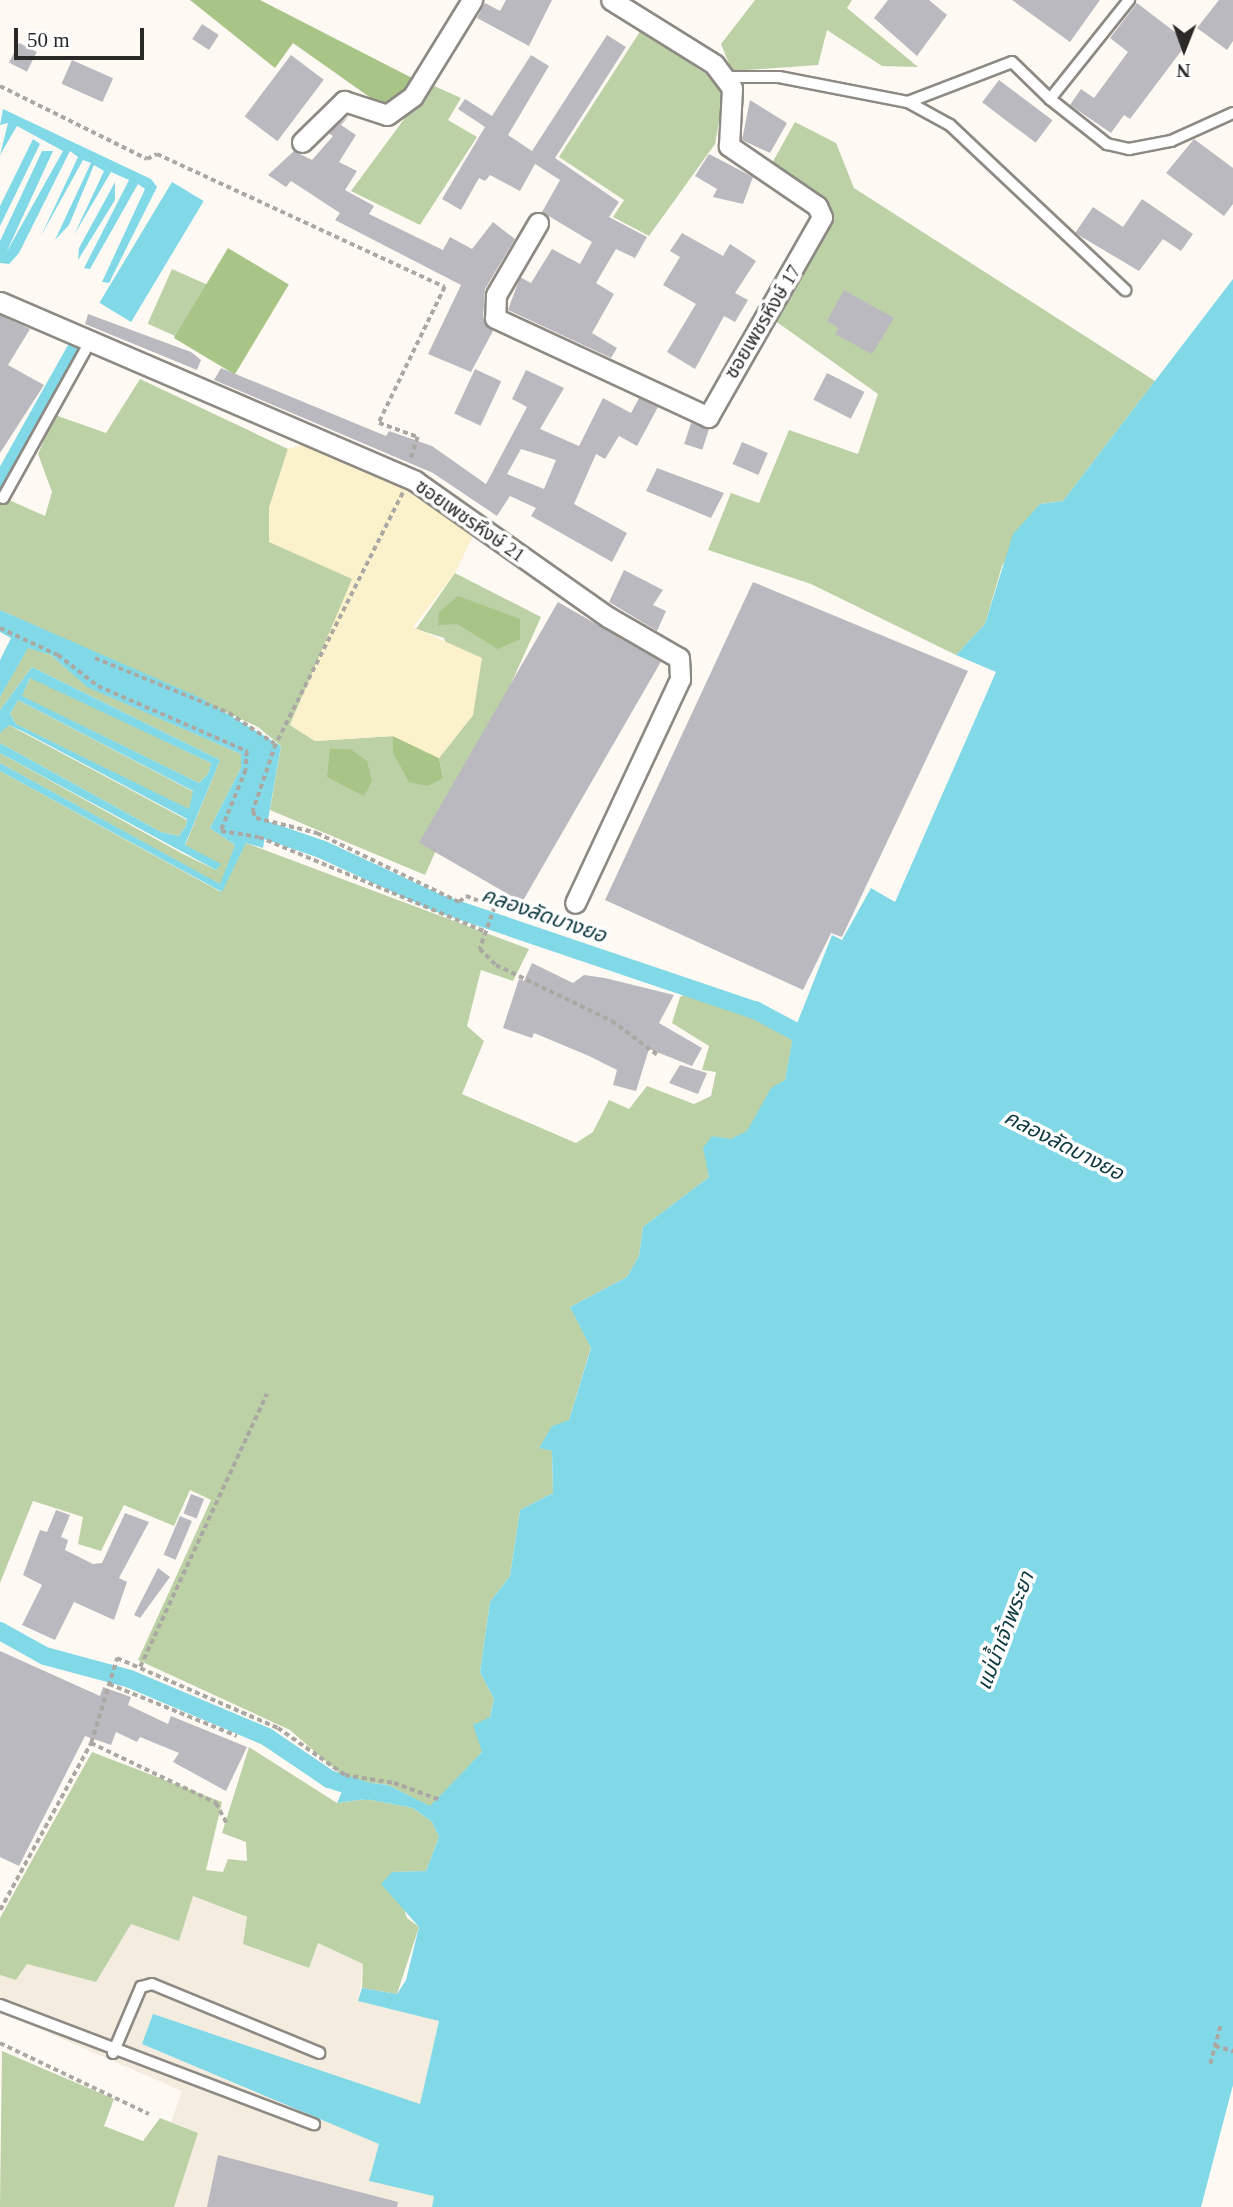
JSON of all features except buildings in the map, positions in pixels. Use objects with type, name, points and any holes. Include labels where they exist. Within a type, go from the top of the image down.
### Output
[{"type":"street","points":[[302,142],[344,102],[387,115],[413,96],[472,0]]},
{"type":"street","points":[[611,0],[714,64],[724,77]]},
{"type":"street","name":"ซอยเพชรหึงษ์ 17","points":[[538,223],[496,295],[495,318],[708,417],[822,217],[817,206],[729,146],[735,107],[724,77]]},
{"type":"street","name":"ซอยเพชรหึงษ์ 21","points":[[0,302],[408,478],[608,617],[679,658],[680,678],[575,903]]},
{"type":"lane","points":[[1050,99],[1129,0]]},
{"type":"lane","points":[[908,102],[1012,62],[1050,99],[1107,144],[1129,149],[1171,141],[1233,113]]},
{"type":"lane","points":[[724,77],[779,76],[908,102],[950,125],[1125,290]]},
{"type":"lane","points":[[4,498],[90,342]]},
{"type":"lane","points":[[113,2053],[141,1987],[152,1984],[319,2053]]},
{"type":"lane","points":[[0,2006],[113,2053],[314,2124]]},
{"type":"path","points":[[0,86],[147,159],[156,154],[445,287],[379,423],[418,437],[408,478],[365,558],[276,744],[255,804],[256,818],[317,833],[459,902],[466,896],[495,906],[480,949],[496,965],[612,1021],[659,1056]]},
{"type":"path","points":[[0,628],[58,655],[98,686],[247,751],[246,770],[221,831],[269,841],[486,932]]},
{"type":"path","points":[[95,658],[229,713],[276,744]]},
{"type":"path","points":[[140,1667],[267,1394]]},
{"type":"path","points":[[0,1910],[90,1743],[117,1658],[278,1728],[345,1775],[394,1783],[440,1800]]},
{"type":"path","points":[[109,1684],[237,1736]]},
{"type":"path","points":[[90,1743],[216,1803],[227,1824]]},
{"type":"path","points":[[1210,2064],[1220,2026]]},
{"type":"path","points":[[0,2043],[149,2114]]},
{"type":"path","points":[[1214,2046],[1233,2051]]},
{"type":"shaded area","points":[[193,1896],[247,1918],[243,1944],[309,1968],[317,1943],[363,1964],[359,2001],[439,2021],[420,2104],[321,2073],[142,2044],[380,2144],[435,2197],[432,2207],[174,2207],[198,2133],[171,2122],[182,2091],[0,2012],[0,1975],[16,1980],[27,1964],[96,1982],[131,1924]]},
{"type":"green space","points":[[190,0],[260,0],[416,80],[385,108],[293,43],[275,68]]},
{"type":"green space","points":[[755,0],[852,0],[847,8],[918,67],[882,66],[827,30],[818,65],[732,71],[721,44]]},
{"type":"green space","points":[[641,30],[715,80],[724,95],[715,144],[649,236],[613,217],[624,200],[559,157]]},
{"type":"green space","points":[[430,84],[461,98],[448,120],[477,137],[420,225],[351,191]]},
{"type":"green space","points":[[795,122],[836,143],[854,188],[1155,381],[1063,501],[1040,504],[1002,566],[985,624],[956,655],[811,584],[708,550],[731,493],[759,503],[789,430],[858,454],[878,394],[774,320],[831,217],[767,172]]},
{"type":"green space","points":[[228,248],[289,285],[235,375],[174,338]]},
{"type":"green space","points":[[172,269],[211,286],[187,341],[148,324]]},
{"type":"green space","points":[[140,379],[288,449],[269,508],[353,579],[290,725],[315,741],[393,736],[393,753],[443,778],[439,758],[473,715],[444,638],[416,629],[455,573],[541,617],[425,875],[270,810],[281,746],[258,727],[0,610],[0,496],[45,516],[52,492],[38,454],[55,415],[106,433]]},
{"type":"green space","points":[[458,596],[520,619],[520,639],[498,649],[457,624],[438,625],[439,612]]},
{"type":"green space","points":[[28,647],[51,655],[88,687],[241,754],[241,768],[210,828],[235,845],[221,885],[0,763],[0,753],[183,854],[216,870],[220,864],[185,846],[220,760],[32,667],[0,710],[0,697]]},
{"type":"green space","points":[[31,677],[211,763],[208,774],[199,783],[21,696]]},
{"type":"green space","points":[[18,700],[194,792],[189,810],[16,724],[10,714]]},
{"type":"green space","points":[[9,725],[187,820],[186,826],[179,836],[161,832],[0,743],[0,731]]},
{"type":"green space","points":[[393,736],[439,758],[443,778],[428,786],[409,782],[393,753]]},
{"type":"green space","points":[[330,749],[350,749],[367,761],[372,781],[364,796],[327,777]]},
{"type":"green space","points":[[0,771],[221,892],[246,843],[529,949],[513,981],[481,970],[467,1026],[484,1041],[462,1094],[576,1143],[593,1132],[609,1100],[629,1109],[647,1086],[694,1104],[711,1096],[716,1072],[702,1070],[709,1046],[672,1023],[680,997],[688,993],[735,1008],[793,1038],[785,1080],[747,1131],[707,1163],[709,1177],[643,1227],[639,1256],[627,1277],[570,1307],[591,1347],[569,1420],[539,1447],[552,1451],[553,1493],[520,1510],[510,1576],[490,1602],[480,1672],[494,1699],[482,1752],[431,1807],[388,1785],[347,1780],[290,1730],[138,1660],[211,1500],[190,1490],[174,1526],[124,1505],[101,1551],[78,1544],[83,1517],[33,1501],[0,1583]]},
{"type":"green space","points":[[249,1747],[337,1803],[366,1799],[413,1808],[432,1822],[439,1837],[426,1871],[392,1872],[407,1918],[419,1927],[397,1994],[362,1988],[363,1964],[318,1943],[309,1968],[243,1944],[247,1917],[193,1896],[179,1941],[131,1924],[96,1982],[27,1964],[16,1980],[0,1975],[0,1918],[92,1752],[222,1802],[206,1870],[223,1872],[228,1859],[247,1861],[246,1842],[222,1833]]},
{"type":"green space","points":[[2,2051],[114,2099],[104,2126],[143,2141],[160,2118],[198,2133],[174,2207],[0,2207]]},
{"type":"sand","points":[[310,443],[389,480],[474,534],[455,573],[413,627],[482,658],[473,715],[439,758],[393,736],[315,741],[290,725],[352,579],[269,542],[269,508],[288,449]]},
{"type":"water","points":[[3,109],[151,179],[157,187],[109,283],[102,282],[145,189],[138,184],[90,269],[84,268],[129,180],[111,172],[74,235],[104,171],[94,165],[69,225],[55,240],[91,163],[83,160],[41,236],[78,157],[70,151],[19,253],[9,264],[0,263],[0,241],[42,151],[53,151],[6,253],[63,151],[17,126],[0,155],[8,123],[0,125]]},
{"type":"water","points":[[33,139],[40,144],[0,226],[0,206]]},
{"type":"water","points":[[115,182],[115,200],[78,260],[79,248]]},
{"type":"water","points":[[172,182],[204,201],[131,322],[99,303]]},
{"type":"water","name":"แม่น้ำเจ้าพระยา","points":[[1233,279],[1233,2085],[1201,2207],[432,2207],[434,2196],[369,2181],[379,2144],[142,2044],[153,2014],[420,2104],[439,2021],[358,2001],[362,1988],[397,1994],[406,1980],[419,1927],[381,1884],[392,1872],[426,1871],[439,1837],[432,1822],[413,1808],[366,1799],[337,1803],[347,1780],[388,1785],[430,1806],[482,1752],[473,1725],[490,1717],[494,1699],[480,1672],[490,1602],[510,1576],[520,1510],[553,1493],[552,1451],[539,1448],[552,1426],[569,1420],[591,1348],[570,1307],[627,1277],[639,1256],[643,1227],[709,1177],[703,1148],[712,1136],[731,1139],[747,1131],[771,1088],[785,1080],[794,1031],[832,935],[842,940],[871,888],[895,902],[996,672],[956,655],[985,624],[1013,534],[1040,504],[1063,501]]},
{"type":"water","points":[[0,610],[201,698],[281,746],[263,848],[246,843],[222,892],[0,771],[0,763],[220,884],[235,845],[210,828],[241,768],[241,754],[87,687],[51,655],[28,648],[0,697],[0,660],[11,638],[0,632]]},
{"type":"water","points":[[32,667],[220,760],[185,845],[221,864],[216,870],[0,753],[0,743],[161,832],[179,836],[186,826],[187,819],[26,733],[9,725],[0,733],[0,710]],"holes":[[[30,678],[211,763],[208,774],[199,783],[22,696]],[[18,700],[193,791],[189,809],[16,724],[10,714]]]},
{"type":"waterway","points":[[0,485],[75,351]]},
{"type":"waterway","name":"คลองลัดบางยอ","points":[[245,823],[321,849],[438,903],[755,1010],[815,1042]]},
{"type":"waterway","points":[[0,1631],[45,1656],[130,1679],[267,1737],[329,1779],[366,1791]]}]
